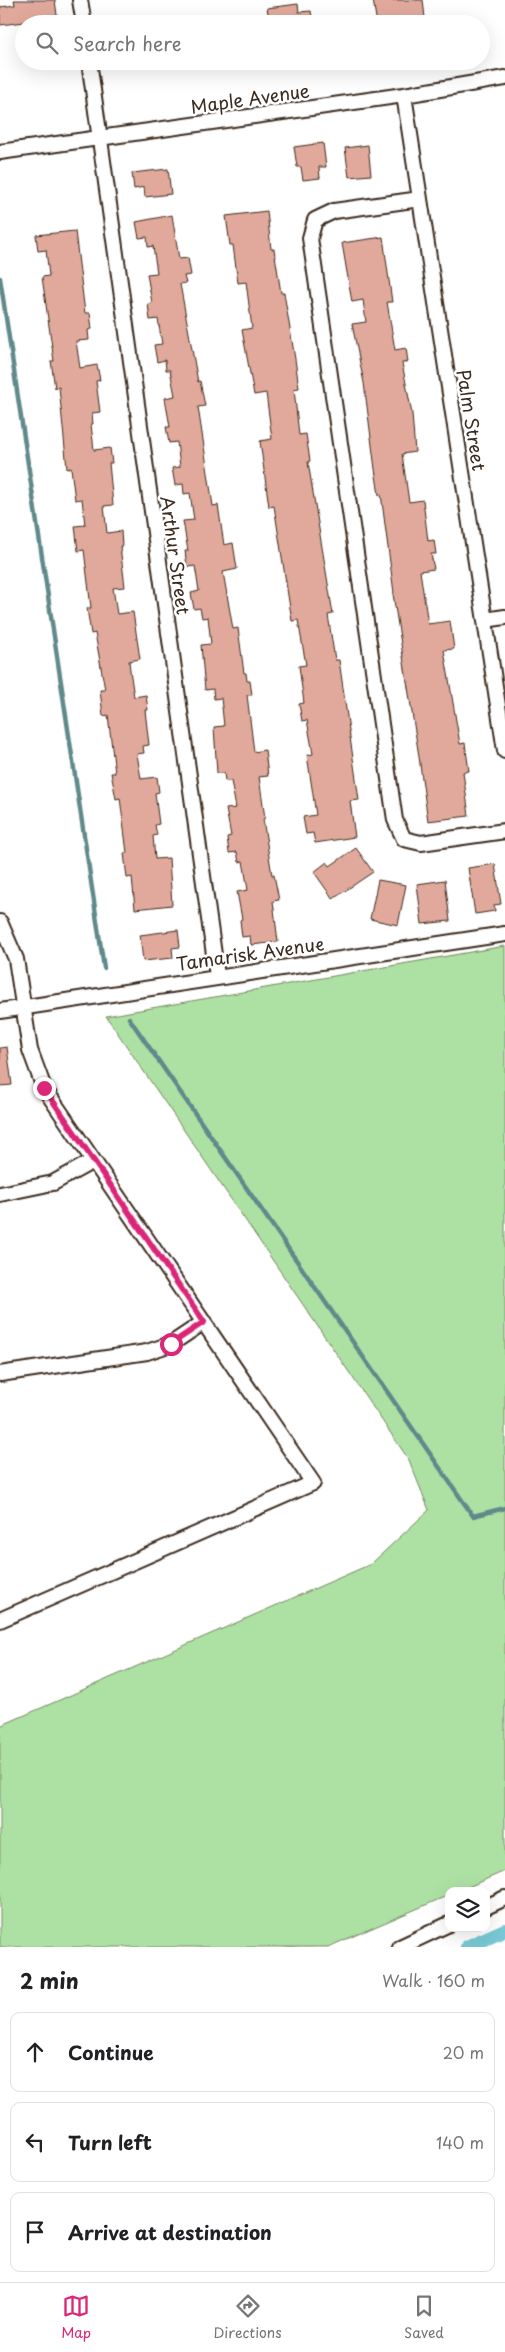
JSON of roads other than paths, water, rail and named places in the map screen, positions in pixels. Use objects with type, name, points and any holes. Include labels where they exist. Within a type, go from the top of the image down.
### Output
[{"type":"street","points":[[80,0],[82,15]]},
{"type":"street","name":"Arthur Street","points":[[90,70],[98,138],[217,976]]},
{"type":"street","name":"Maple Avenue","points":[[0,152],[404,95],[505,78]]},
{"type":"street","name":"Palm Street","points":[[404,95],[505,751]]},
{"type":"street","points":[[420,200],[334,211],[315,220],[310,238],[395,820],[404,839],[421,843],[505,831]]},
{"type":"street","points":[[485,620],[505,617]]},
{"type":"street","points":[[0,922],[16,958],[30,1050],[44,1088],[313,1484],[0,1620]]},
{"type":"street","name":"Tamarisk Avenue","points":[[0,1011],[217,976],[505,934]]},
{"type":"street","points":[[0,1194],[53,1182],[93,1161]]},
{"type":"street","points":[[0,1374],[147,1352],[171,1344],[204,1322]]},
{"type":"street","points":[[490,1905],[505,1898]]},
{"type":"street","points":[[400,1947],[445,1926]]},
{"type":"waterway","points":[[0,278],[104,968]]},
{"type":"waterway","points":[[129,1018],[473,1516],[505,1508]]},
{"type":"waterway","points":[[467,1947],[505,1930]]}]
